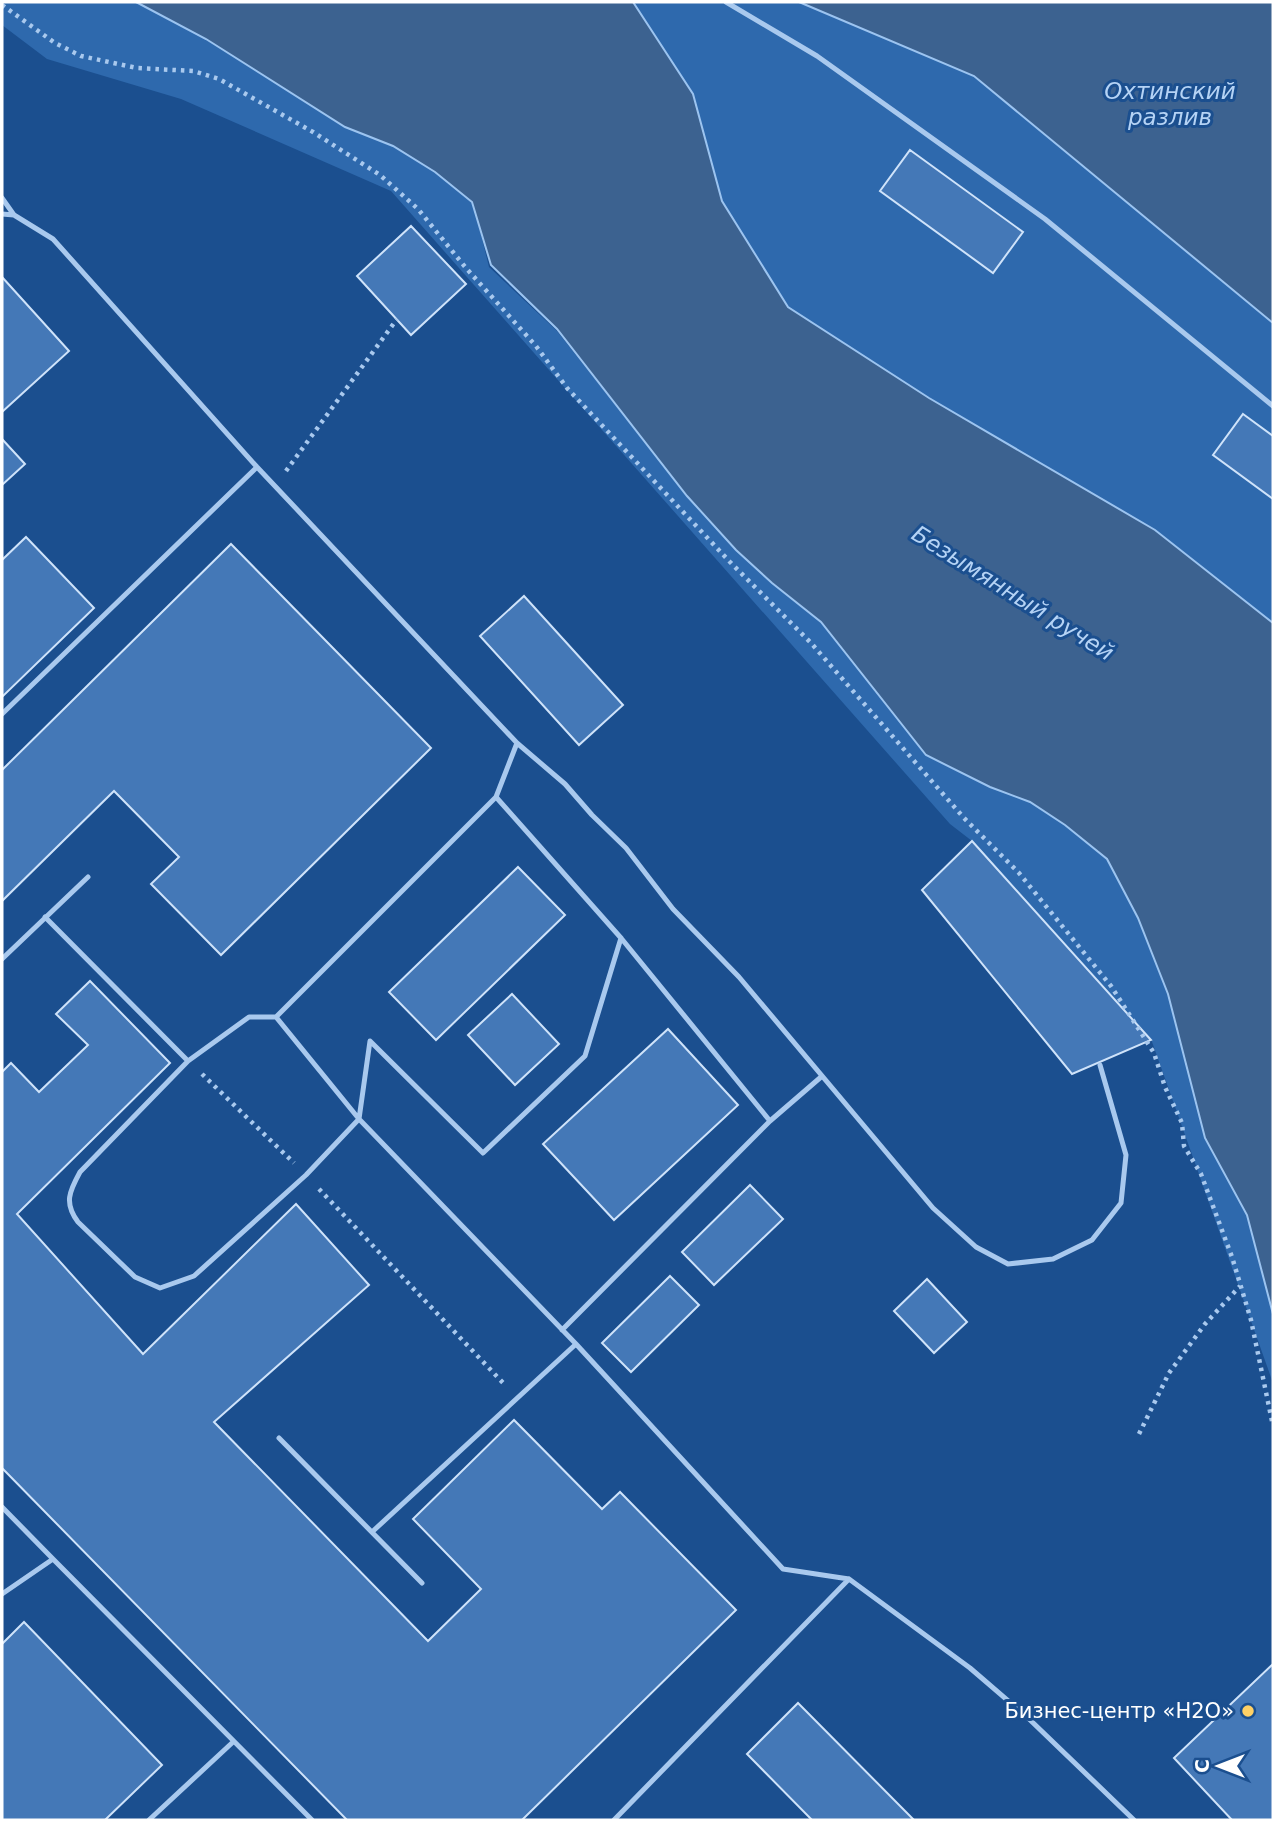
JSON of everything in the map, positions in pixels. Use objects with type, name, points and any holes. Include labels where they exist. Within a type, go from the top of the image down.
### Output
[{"type":"lane","points":[[726,2],[817,56],[1045,219],[1273,406]]},
{"type":"lane","points":[[2,198],[13,215]]},
{"type":"lane","points":[[2,214],[13,215],[53,239],[257,467],[517,743],[565,784],[626,848],[673,909],[739,977],[933,1208],[976,1247],[1008,1264],[1053,1259],[1093,1240],[1121,1203],[1126,1155],[1100,1065]]},
{"type":"lane","points":[[2,714],[257,467]]},
{"type":"lane","points":[[517,743],[496,797],[276,1017],[250,1017],[188,1061],[80,1172],[72,1185],[69,1199],[71,1212],[135,1278],[160,1288],[194,1276],[306,1175],[359,1119],[370,1041],[483,1153],[585,1056],[621,938]]},
{"type":"lane","points":[[496,797],[621,938],[770,1121]]},
{"type":"lane","points":[[2,959],[88,877]]},
{"type":"lane","points":[[45,917],[188,1061]]},
{"type":"lane","points":[[276,1017],[359,1119],[576,1343],[783,1569],[849,1579],[970,1668],[1027,1717],[1134,1820]]},
{"type":"lane","points":[[562,1329],[770,1121],[821,1077]]},
{"type":"lane","points":[[372,1532],[576,1343]]},
{"type":"lane","points":[[279,1438],[422,1583]]},
{"type":"lane","points":[[2,1507],[312,1820]]},
{"type":"lane","points":[[2,1594],[53,1559]]},
{"type":"lane","points":[[614,1820],[849,1579]]},
{"type":"lane","points":[[149,1820],[233,1742]]},
{"type":"path","points":[[2,5],[55,43],[81,56],[137,68],[193,71],[219,79],[313,132],[380,175],[418,209],[466,268],[536,346],[567,388],[730,562],[811,643],[964,818],[1019,873],[1111,986],[1154,1053],[1182,1123],[1184,1146],[1201,1174],[1232,1257],[1251,1320],[1273,1426]]},
{"type":"path","points":[[275,485],[397,319]]},
{"type":"path","points":[[188,1061],[306,1175],[517,1397]]},
{"type":"path","points":[[1139,1434],[1169,1373],[1205,1324],[1241,1286]]},
{"type":"shaded area","points":[[2,2],[136,2],[206,39],[345,127],[393,146],[435,172],[473,202],[489,267],[557,331],[687,496],[736,550],[821,622],[926,755],[990,787],[1030,802],[1108,859],[1138,918],[1168,994],[1205,1138],[1247,1215],[1273,1314],[1273,1383],[1151,1039],[972,841],[950,824],[391,191],[181,99],[47,59],[2,25]]},
{"type":"shaded area","points":[[633,2],[799,2],[974,76],[1273,323],[1273,623],[1155,530],[929,398],[788,307],[722,201],[693,94]]},
{"type":"water","name":"Безымянный ручей","points":[[136,2],[633,2],[693,94],[722,201],[788,307],[929,398],[1155,530],[1273,623],[1273,1314],[1247,1215],[1205,1138],[1168,994],[1138,918],[1107,859],[1065,825],[1030,802],[990,787],[926,755],[821,622],[736,550],[687,496],[557,329],[491,265],[472,202],[435,172],[393,146],[345,127],[206,39]]},
{"type":"water","name":"Охтинский разлив","points":[[799,2],[1273,2],[1273,323],[974,76]]},
{"type":"building","points":[[910,150],[1023,232],[993,273],[880,191]]},
{"type":"building","points":[[411,226],[466,284],[411,335],[357,276]]},
{"type":"building","points":[[2,277],[69,351],[2,412]]},
{"type":"building","points":[[1243,414],[1273,436],[1273,499],[1213,455]]},
{"type":"building","points":[[2,439],[25,464],[2,485]]},
{"type":"building","points":[[26,537],[94,608],[2,697],[2,560]]},
{"type":"building","points":[[231,544],[431,748],[221,955],[151,884],[179,857],[114,791],[2,901],[2,770]]},
{"type":"building","points":[[524,596],[623,705],[579,745],[480,636]]},
{"type":"building","points":[[972,841],[1151,1040],[1072,1074],[922,890]]},
{"type":"building","points":[[518,867],[565,915],[436,1040],[389,992]]},
{"type":"building","points":[[90,981],[170,1063],[17,1214],[143,1354],[296,1204],[369,1285],[214,1422],[428,1641],[481,1589],[413,1519],[514,1420],[602,1509],[620,1492],[736,1610],[522,1820],[347,1820],[2,1468],[2,1072],[11,1063],[39,1092],[88,1045],[56,1014]]},
{"type":"building","points":[[512,994],[559,1044],[515,1085],[468,1035]]},
{"type":"building","points":[[668,1029],[738,1105],[614,1220],[543,1144]]},
{"type":"building","points":[[750,1185],[783,1219],[714,1285],[682,1252]]},
{"type":"building","points":[[670,1276],[699,1305],[631,1372],[602,1343]]},
{"type":"building","points":[[927,1279],[967,1322],[934,1353],[894,1311]]},
{"type":"building","points":[[24,1622],[162,1765],[105,1820],[2,1820],[2,1644]]},
{"type":"building","name":"Бизнес-центр «H2O»","points":[[1273,1664],[1273,1820],[1232,1820],[1174,1758]]},
{"type":"building","points":[[798,1703],[914,1820],[812,1820],[747,1754]]},
{"type":"place","name":"Бизнес-центр «H2O»","points":[[1248,1711]]}]
